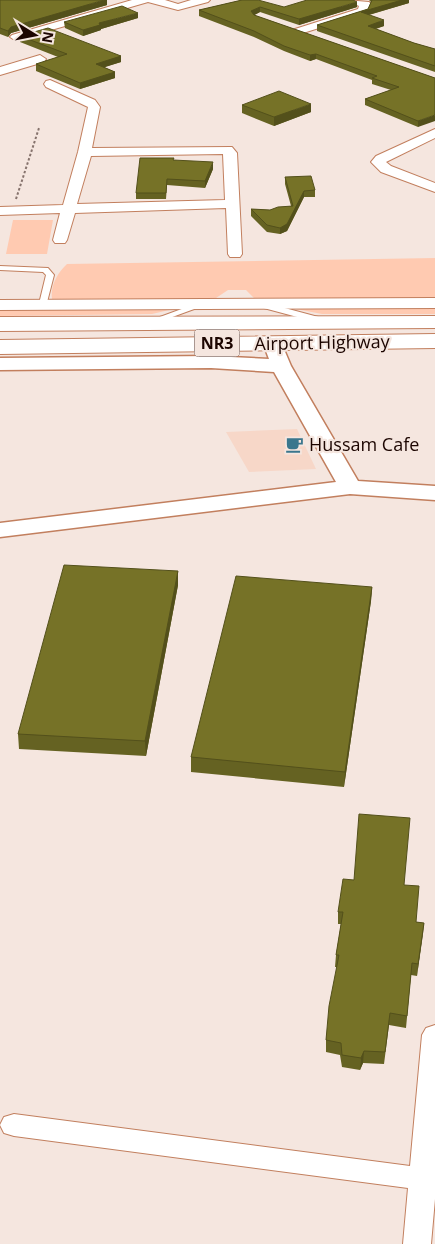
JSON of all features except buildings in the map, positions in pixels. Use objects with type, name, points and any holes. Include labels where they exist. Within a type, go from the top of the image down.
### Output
[{"type":"highway","name":"Airport Highway","points":[[0,324],[435,322]]},
{"type":"highway","name":"Airport Highway","points":[[0,347],[435,341]]},
{"type":"street","points":[[16,37],[144,0]]},
{"type":"street","points":[[152,0],[178,8],[204,0]]},
{"type":"street","points":[[317,37],[295,30],[362,11],[365,4],[352,0]]},
{"type":"street","points":[[48,28],[66,35]]},
{"type":"street","points":[[4,67],[40,59]]},
{"type":"street","points":[[50,84],[93,105],[85,152],[60,240]]},
{"type":"street","points":[[434,134],[378,162],[386,169],[435,188]]},
{"type":"street","points":[[85,152],[227,150],[230,153],[235,254]]},
{"type":"street","points":[[6,211],[232,204]]},
{"type":"street","points":[[0,305],[209,302],[435,303]]},
{"type":"street","points":[[274,342],[280,366],[350,487]]},
{"type":"street","points":[[0,364],[211,362],[280,366]]},
{"type":"street","points":[[0,530],[350,487],[435,493]]},
{"type":"street","points":[[417,1244],[435,1035]]},
{"type":"street","points":[[14,1125],[423,1179]]},
{"type":"lane","points":[[0,268],[45,270],[50,275],[43,304]]},
{"type":"lane","points":[[150,322],[209,302]]},
{"type":"lane","points":[[255,303],[327,322]]},
{"type":"path","points":[[6,211],[39,128]]},
{"type":"shaded area","points":[[13,220],[53,220],[47,254],[6,254]]},
{"type":"shaded area","points":[[435,258],[435,300],[263,300],[255,299],[246,290],[228,290],[213,300],[52,299],[52,289],[55,280],[67,264]]},
{"type":"shaded area","points":[[182,307],[152,314],[0,316],[0,309]]},
{"type":"shaded area","points":[[435,307],[435,314],[322,314],[291,308]]},
{"type":"shaded area","points":[[297,429],[316,469],[249,472],[226,432]]},
{"type":"place","name":"Hussam Cafe","points":[[295,444]]}]
